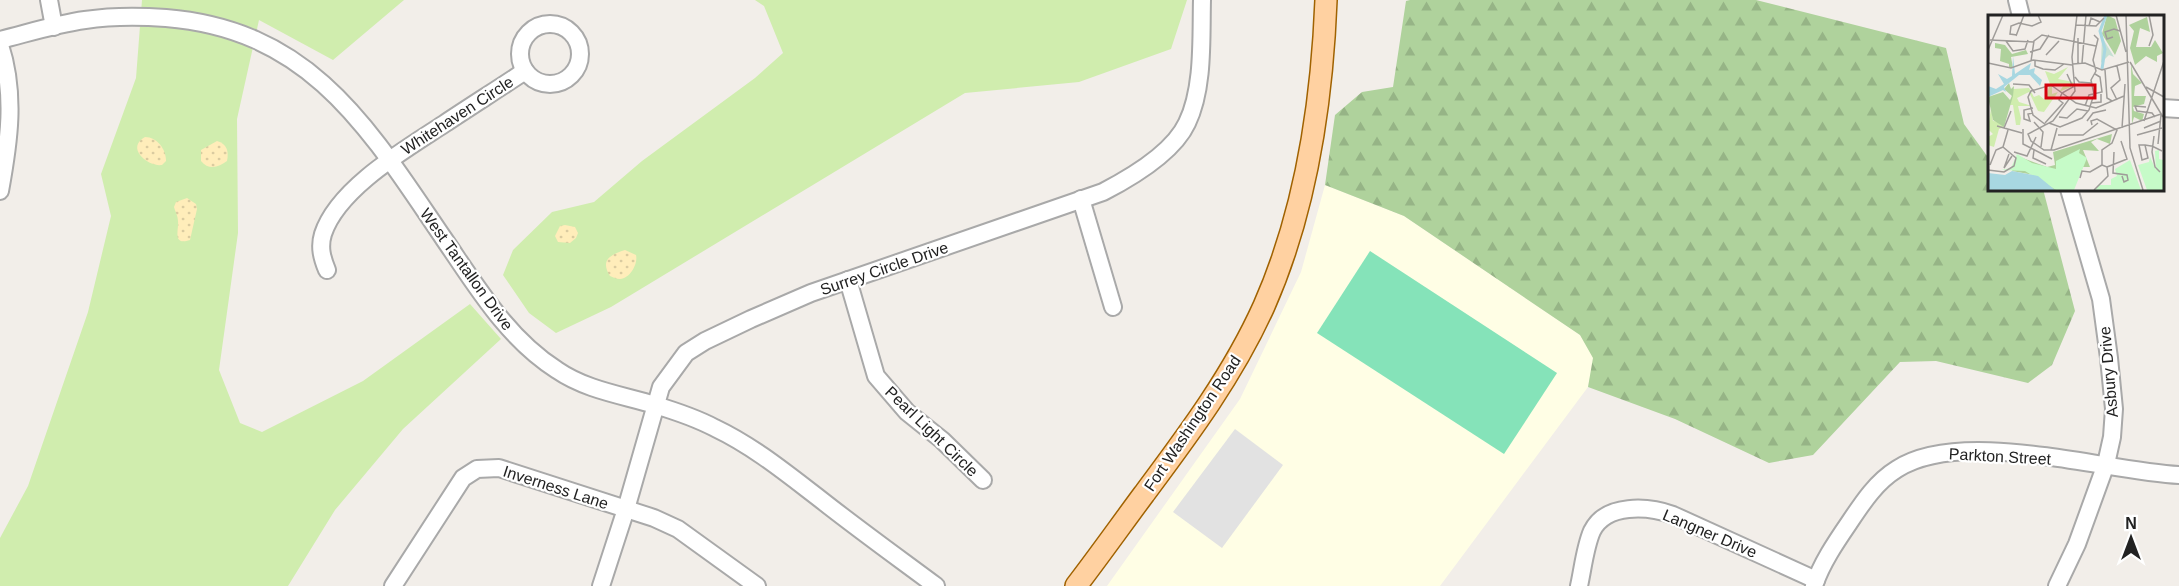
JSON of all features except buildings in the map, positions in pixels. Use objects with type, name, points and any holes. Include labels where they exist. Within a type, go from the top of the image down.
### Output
[{"type":"main road","name":"Fort Washington Road","points":[[1076,586],[1185,439],[1225,380],[1263,307],[1287,243],[1300,198],[1321,78],[1326,0]]},
{"type":"street","points":[[49,0],[54,27]]},
{"type":"street","name":"Surrey Circle Drive","points":[[601,586],[661,387],[686,353],[695,346],[751,319],[811,293],[1103,192],[1139,171],[1160,156],[1182,132],[1193,104],[1199,71],[1202,0]]},
{"type":"street","points":[[2017,0],[2022,15]]},
{"type":"street","name":"West Tantallon Drive","points":[[0,40],[83,20],[148,17],[191,20],[223,27],[254,38],[278,50],[303,66],[330,89],[359,120],[390,159],[491,309],[517,338],[558,371],[606,392],[655,405],[713,427],[748,445],[936,586]]},
{"type":"street","points":[[0,45],[8,79],[11,110],[0,191]]},
{"type":"street","name":"Whitehaven Circle","points":[[327,270],[321,250],[324,233],[330,221],[357,186],[390,159],[525,71]]},
{"type":"street","points":[[2164,108],[2179,109]]},
{"type":"street","name":"Asbury Drive","points":[[2057,586],[2077,544],[2106,464],[2112,437],[2114,409],[2101,299],[2069,190]]},
{"type":"street","points":[[1081,199],[1113,307]]},
{"type":"street","name":"Pearl Light Circle","points":[[848,280],[876,376],[907,412],[942,440],[983,480]]},
{"type":"street","name":"Parkton Street","points":[[1815,583],[1844,530],[1867,496],[1882,480],[1898,468],[1935,453],[1962,450],[2011,453],[2179,475]]},
{"type":"street","name":"Inverness Lane","points":[[393,586],[464,478],[474,470],[499,468],[654,518],[678,529],[757,586]]},
{"type":"street","name":"Langner Drive","points":[[1579,586],[1593,529],[1602,518],[1631,509],[1658,510],[1673,515],[1815,583]]},
{"type":"shaded area","points":[[1325,185],[1404,216],[1580,335],[1594,358],[1588,387],[1440,586],[1107,586],[1240,399],[1301,272]]},
{"type":"shaded area","points":[[1235,429],[1283,465],[1222,548],[1173,512]]},
{"type":"green space","points":[[142,0],[404,0],[333,60],[259,20],[237,119],[238,233],[219,370],[240,423],[262,432],[363,381],[470,304],[501,339],[403,429],[335,510],[288,586],[0,586],[0,538],[28,486],[88,312],[111,216],[101,174],[136,78]]},
{"type":"green space","points":[[755,0],[1187,0],[1171,49],[1079,82],[965,93],[611,307],[556,333],[529,313],[503,275],[513,250],[552,212],[594,202],[642,161],[755,78],[783,53],[764,6]]},
{"type":"green space","points":[[1756,0],[1946,48],[1964,124],[1988,157],[1988,190],[2043,190],[2075,311],[2052,365],[2028,383],[1936,361],[1900,362],[1813,455],[1769,463],[1675,419],[1588,387],[1593,358],[1580,335],[1404,216],[1325,185],[1335,115],[1362,92],[1393,87],[1406,1]]},
{"type":"green space","points":[[1370,251],[1557,373],[1504,454],[1317,333]]},
{"type":"sand","points":[[145,137],[157,141],[163,148],[166,161],[162,165],[151,163],[141,156],[137,146],[139,141]]},
{"type":"sand","points":[[217,141],[226,148],[227,161],[217,166],[207,166],[201,161],[201,150]]},
{"type":"sand","points":[[187,198],[196,204],[197,209],[190,240],[181,241],[178,236],[178,219],[174,207],[176,202]]},
{"type":"sand","points":[[560,226],[575,227],[578,233],[570,243],[558,242],[555,236]]},
{"type":"sand","points":[[625,250],[636,255],[633,270],[624,278],[610,276],[606,262],[615,254]]}]
